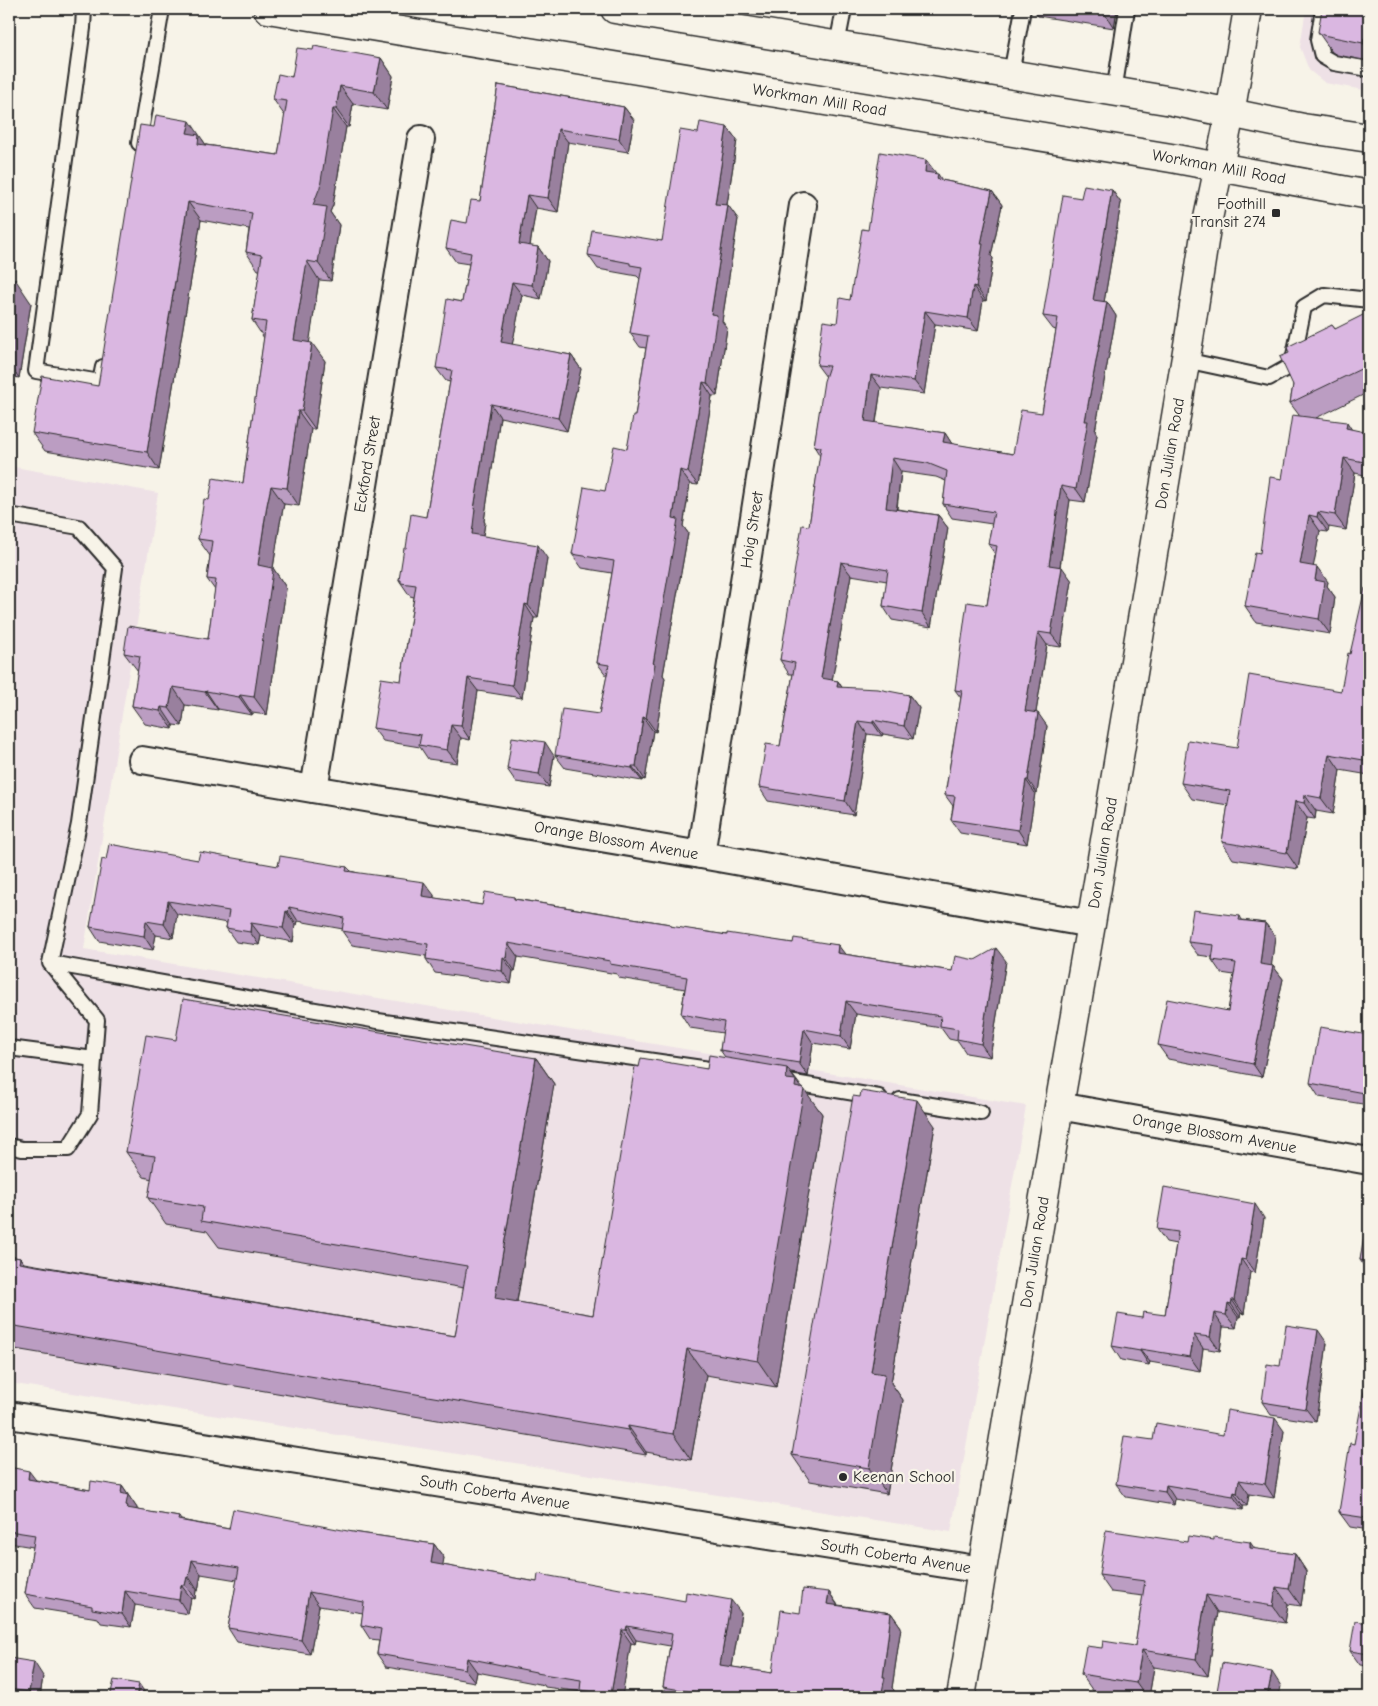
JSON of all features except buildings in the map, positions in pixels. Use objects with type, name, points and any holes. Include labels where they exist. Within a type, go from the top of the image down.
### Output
[{"type":"main road","name":"Workman Mill Road","points":[[268,9],[1219,166],[1369,195]]},
{"type":"main road","points":[[617,9],[1172,101],[1303,128],[1369,138]]},
{"type":"main road","name":"Don Julian Road","points":[[961,1697],[1058,1106],[1091,924],[1206,228],[1230,114],[1248,9]]},
{"type":"street","name":"Eckford Street","points":[[314,789],[421,139]]},
{"type":"street","name":"Hoig Street","points":[[701,855],[803,205]]},
{"type":"street","name":"Orange Blossom Avenue","points":[[142,760],[701,855],[1091,924]]},
{"type":"street","name":"Orange Blossom Avenue","points":[[1058,1106],[1369,1161]]},
{"type":"street","name":"South Coberta Avenue","points":[[9,1415],[982,1570]]},
{"type":"lane","points":[[84,9],[82,38],[36,371],[100,382],[105,353]]},
{"type":"lane","points":[[137,157],[162,9]]},
{"type":"lane","points":[[837,45],[844,9]]},
{"type":"lane","points":[[1011,74],[1022,9]]},
{"type":"lane","points":[[1114,92],[1127,9]]},
{"type":"lane","points":[[1323,9],[1318,40],[1322,56],[1334,63],[1369,69]]},
{"type":"lane","points":[[1185,360],[1269,378],[1292,365],[1304,307],[1324,295],[1369,300]]},
{"type":"lane","points":[[9,515],[79,527],[115,568],[79,824],[50,962]]},
{"type":"lane","points":[[9,1146],[22,1149],[68,1149],[90,1114],[97,1020],[50,962]]},
{"type":"lane","points":[[50,962],[378,1021],[733,1073]]},
{"type":"lane","points":[[9,1048],[94,1059]]},
{"type":"lane","points":[[771,1079],[981,1113]]},
{"type":"shaded area","points":[[1306,9],[1369,9],[1369,91],[1325,83],[1309,70],[1300,47]]},
{"type":"shaded area","points":[[9,466],[158,493],[84,949],[1026,1106],[951,1532],[9,1383]]},
{"type":"place","name":"Foothill Transit 274","points":[[1276,213]]},
{"type":"place","name":"Keenan School","points":[[843,1477]]}]
